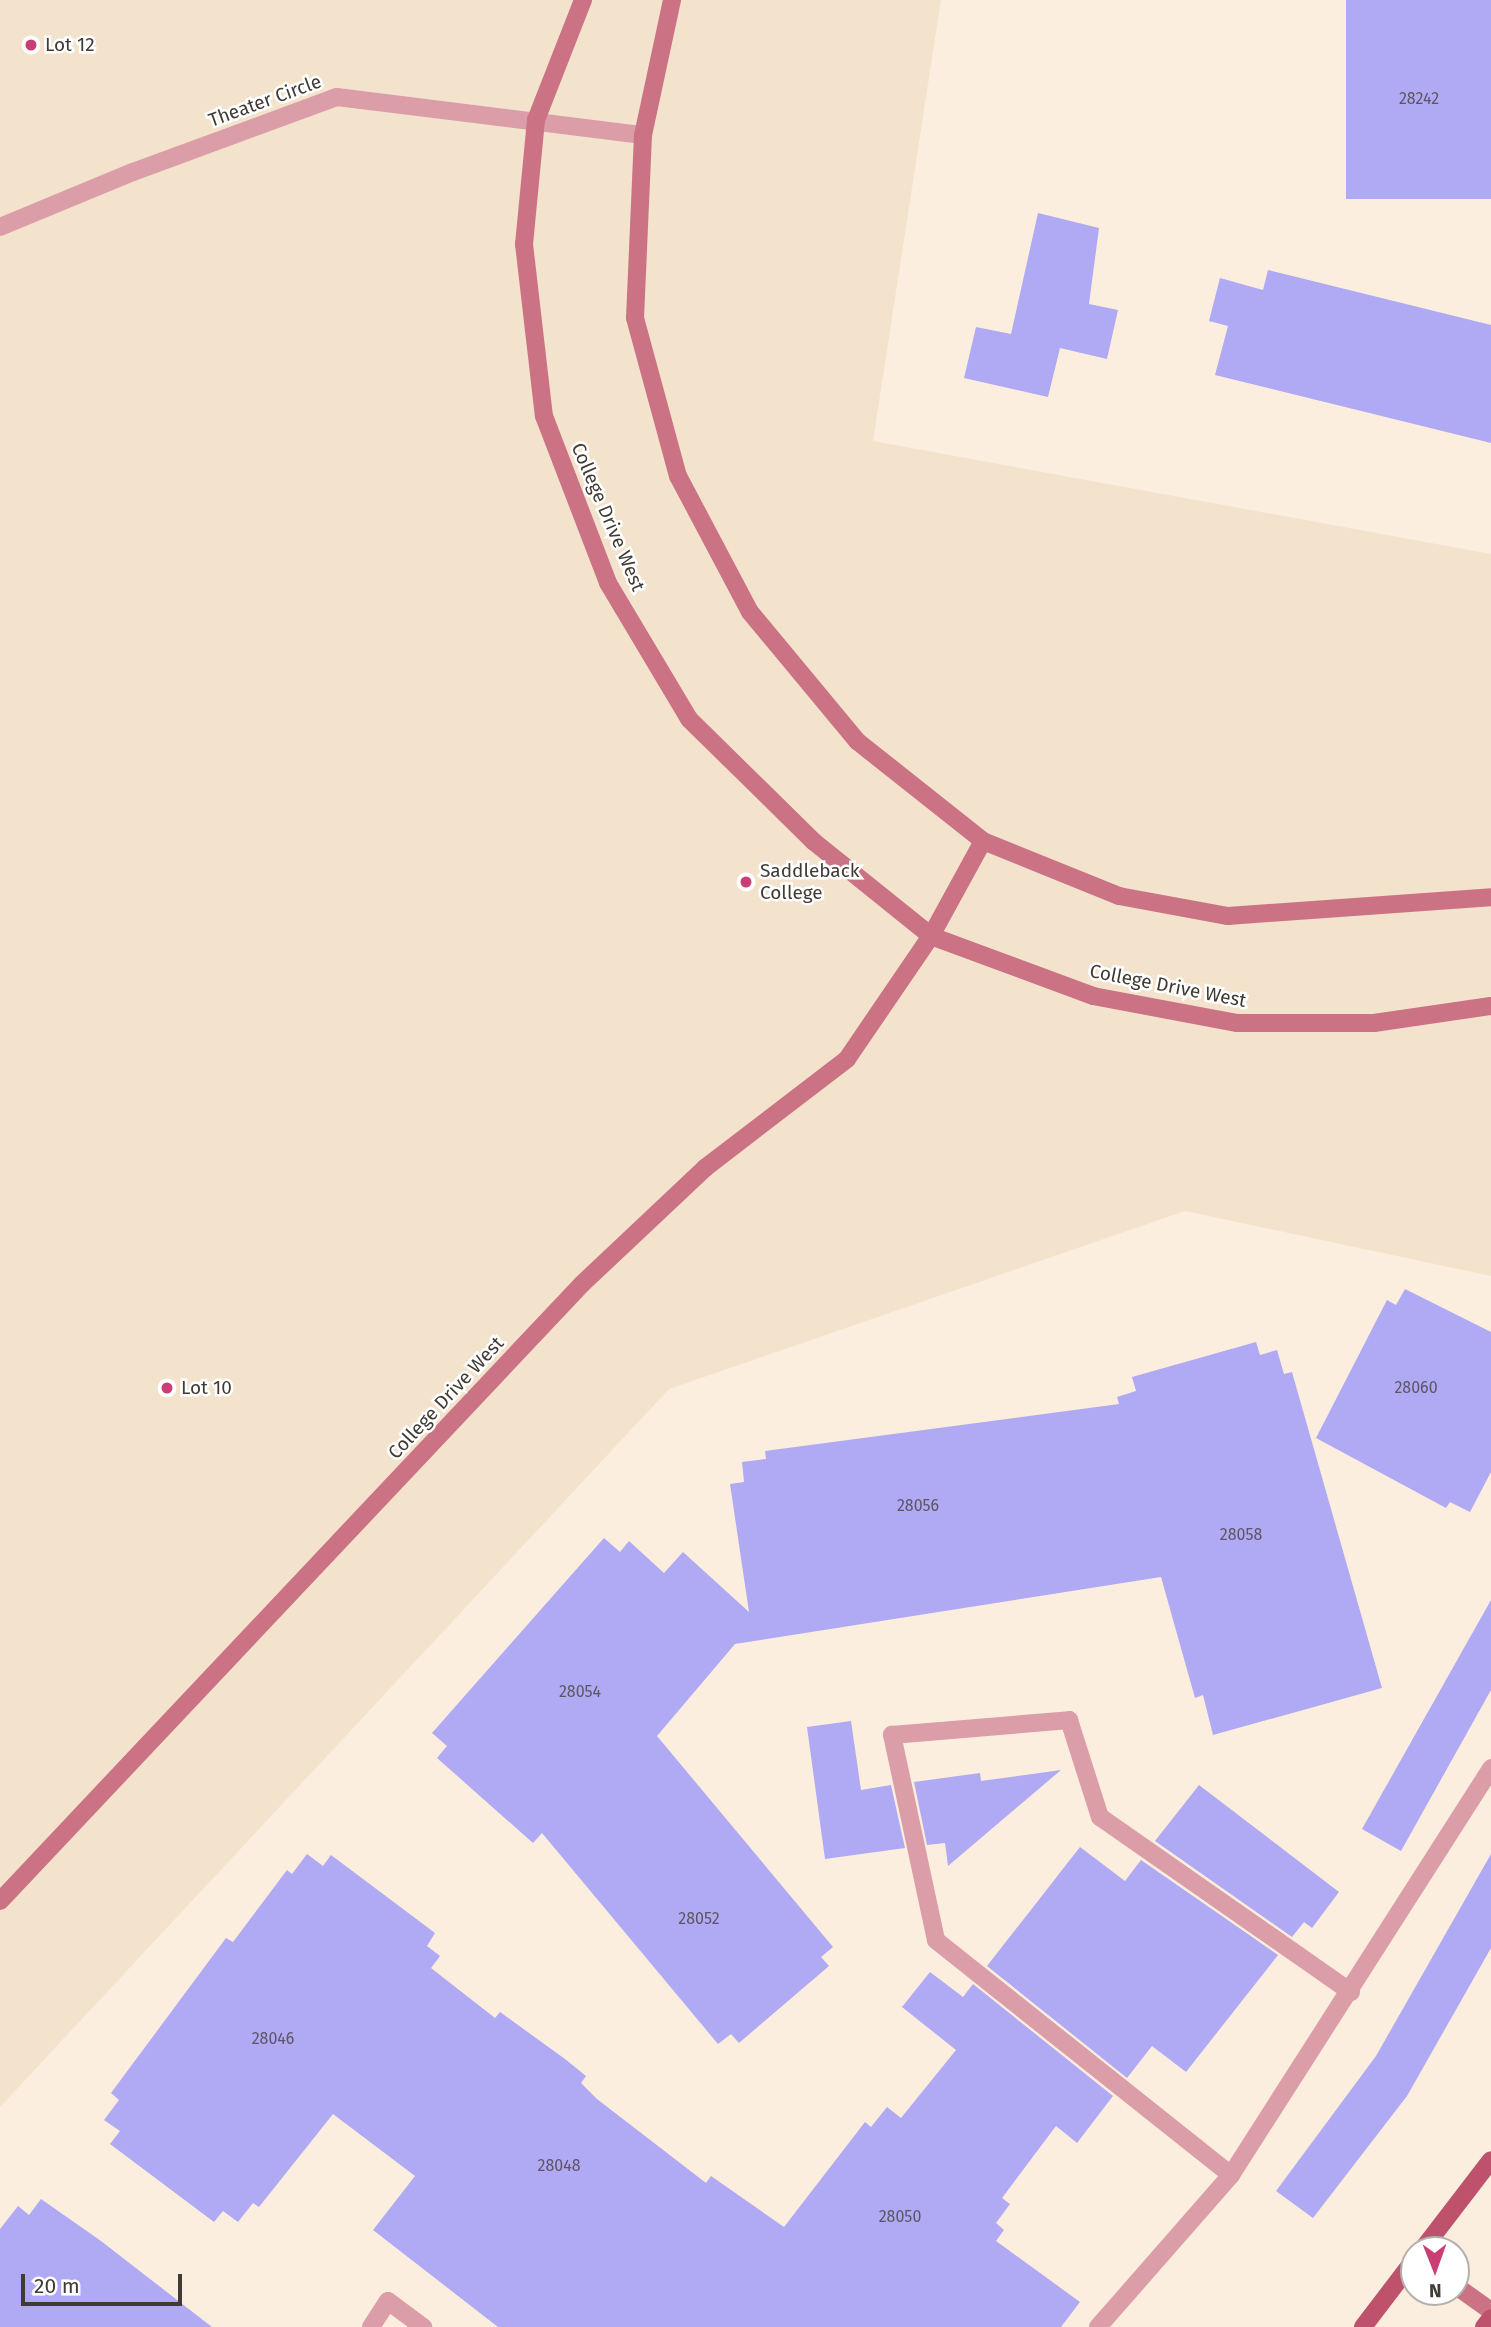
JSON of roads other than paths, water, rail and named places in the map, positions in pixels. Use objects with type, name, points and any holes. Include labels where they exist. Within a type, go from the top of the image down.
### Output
[{"type":"main road","points":[[1433,2236],[1491,2160]]},
{"type":"main road","points":[[1363,2327],[1400,2278]]},
{"type":"main road","points":[[1484,2327],[1491,2318]]},
{"type":"street","name":"College Drive West","points":[[583,0],[536,120],[524,244],[544,416],[608,583],[689,719],[813,841],[930,936],[1093,996],[1237,1023],[1374,1023],[1491,1006]]},
{"type":"street","points":[[673,0],[643,135],[635,318],[678,476],[750,612],[858,741],[983,841],[1119,896],[1228,916],[1491,897]]},
{"type":"street","name":"Theater Circle","points":[[0,228],[133,172],[337,97],[643,135]]},
{"type":"street","name":"College Drive West","points":[[0,1901],[582,1284],[705,1168],[846,1059],[930,936],[983,841]]},
{"type":"street","points":[[1231,2175],[936,1940],[892,1735],[1069,1720],[1100,1817],[1351,1992]]},
{"type":"street","points":[[1098,2327],[1231,2175],[1351,1992],[1491,1768]]},
{"type":"street","points":[[1470,2296],[1491,2312]]},
{"type":"street","points":[[371,2327],[388,2301],[423,2327]]},
{"type":"place","name":"Lot 12","points":[[31,45]]},
{"type":"place","name":"Saddleback College","points":[[746,882]]},
{"type":"place","name":"Lot 10","points":[[167,1388]]}]
